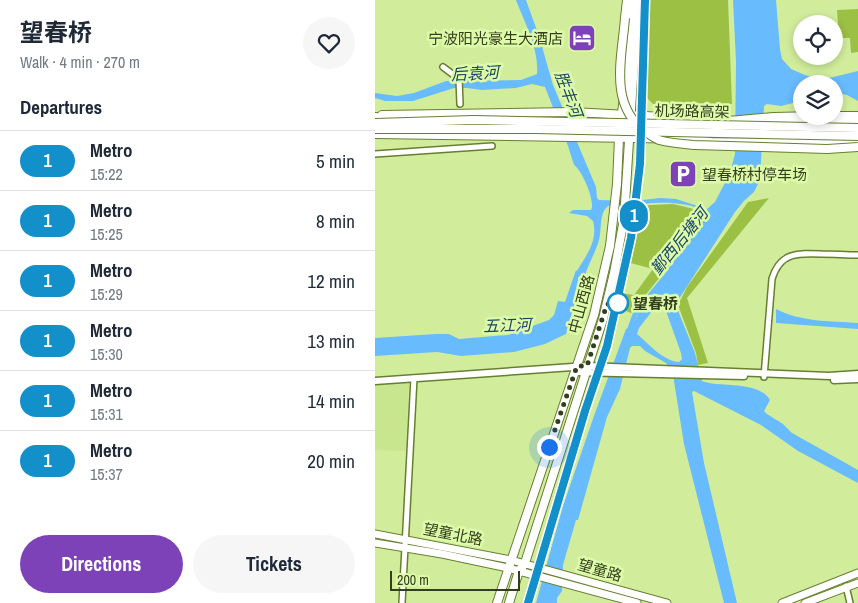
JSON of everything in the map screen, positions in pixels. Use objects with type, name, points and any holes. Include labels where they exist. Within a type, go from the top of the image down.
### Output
[{"type":"main road","points":[[627,0],[620,77],[622,99],[630,116],[641,128],[657,139],[675,143],[827,149],[858,145]]},
{"type":"main road","name":"中山西路","points":[[497,603],[593,315],[609,246],[617,184],[631,0]]},
{"type":"main road","name":"中山西路","points":[[509,603],[519,571],[525,563],[603,319],[618,255],[624,219],[638,0]]},
{"type":"main road","points":[[375,116],[573,112],[728,121],[858,122]]},
{"type":"main road","points":[[375,116],[413,121]]},
{"type":"main road","points":[[843,116],[858,116]]},
{"type":"main road","points":[[728,121],[793,117]]},
{"type":"main road","name":"机场路高架","points":[[375,123],[473,120],[858,128]]},
{"type":"main road","name":"机场路高架","points":[[375,129],[535,129],[858,138]]},
{"type":"main road","points":[[375,134],[691,139],[858,138]]},
{"type":"main road","points":[[691,139],[711,142],[858,145]]},
{"type":"main road","name":"望童北路","points":[[375,534],[525,563]]},
{"type":"main road","name":"望童北路","points":[[375,543],[442,554],[519,571]]},
{"type":"main road","name":"望童路","points":[[525,563],[667,603]]},
{"type":"main road","name":"望童路","points":[[519,571],[567,583],[613,600],[637,603]]},
{"type":"main road","points":[[782,603],[858,573]]},
{"type":"main road","points":[[805,603],[858,583]]},
{"type":"street","points":[[443,67],[459,79],[459,104]]},
{"type":"street","points":[[375,154],[493,146]]},
{"type":"street","points":[[764,375],[772,279],[777,266],[790,256],[801,253],[858,255]]},
{"type":"street","points":[[375,381],[576,369],[858,379]]},
{"type":"street","points":[[764,375],[829,376],[858,374]]},
{"type":"street","points":[[402,603],[415,378]]},
{"type":"street","points":[[846,586],[850,603]]},
{"type":"shaded area","points":[[649,0],[728,0],[732,104],[653,104],[645,96]]},
{"type":"shaded area","points":[[858,9],[858,52],[851,53],[850,38],[843,38],[843,15],[837,15],[837,10]]},
{"type":"shaded area","points":[[769,198],[687,298],[708,363],[698,365],[696,353],[678,305],[687,287],[748,202]]},
{"type":"shaded area","points":[[673,204],[702,211],[698,221],[668,267],[631,313],[616,307],[620,293],[634,295],[653,269],[627,262],[636,208]]},
{"type":"shaded area","points":[[375,383],[409,383],[406,451],[375,450]]},
{"type":"water","points":[[516,0],[526,0],[553,85],[596,187],[599,200],[676,199],[707,209],[715,202],[730,173],[735,154],[736,61],[733,0],[776,0],[782,59],[791,69],[805,75],[793,75],[793,103],[781,106],[767,104],[764,106],[760,180],[754,192],[735,212],[677,302],[677,308],[695,353],[702,381],[748,387],[764,394],[770,400],[764,411],[767,414],[783,424],[792,433],[858,470],[858,483],[798,451],[761,425],[694,391],[692,392],[704,463],[737,603],[724,603],[684,444],[673,375],[666,363],[640,346],[632,346],[620,389],[607,417],[578,520],[576,520],[563,565],[562,591],[557,598],[557,603],[536,603],[563,506],[626,329],[632,326],[648,294],[668,270],[678,252],[698,226],[705,211],[686,205],[666,203],[650,203],[633,207],[616,205],[607,207],[602,218],[598,244],[583,280],[566,334],[545,344],[514,352],[461,356],[437,352],[375,356],[375,338],[449,334],[459,339],[508,335],[549,320],[554,315],[558,301],[565,302],[576,270],[591,247],[594,235],[593,221],[587,216],[569,213],[573,210],[591,210],[592,200],[581,173],[574,165],[545,87],[532,84],[516,88],[482,90],[454,88],[413,101],[385,101],[375,98],[375,93],[397,96],[414,93],[446,81],[521,80],[537,74],[534,45]],"holes":[[[664,296],[666,311],[681,353],[682,359],[679,362],[667,359],[637,334],[639,328]]]},
{"type":"water","points":[[858,71],[858,101],[843,94],[842,75]]},
{"type":"water","points":[[776,309],[806,319],[858,323],[858,329],[776,323]]},
{"type":"waterway","name":"鄞西后塘河","points":[[628,333],[635,314],[643,305]]},
{"type":"metro line","name":"1","points":[[528,603],[585,411],[607,346],[631,238],[640,164],[645,0]]},
{"type":"place","name":"宁波阳光豪生大酒店","points":[[582,38]]},
{"type":"place","name":"望春桥村停车场","points":[[683,174]]},
{"type":"place","name":"望春桥","points":[[618,303]]},
{"type":"route","points":[[549,447],[577,366],[587,366],[607,304],[618,303]]},
{"type":"water label","name":"后袁河","points":[[475,73]]},
{"type":"water label","name":"胜丰河","points":[[569,94]]},
{"type":"water label","name":"五江河","points":[[507,325]]}]
